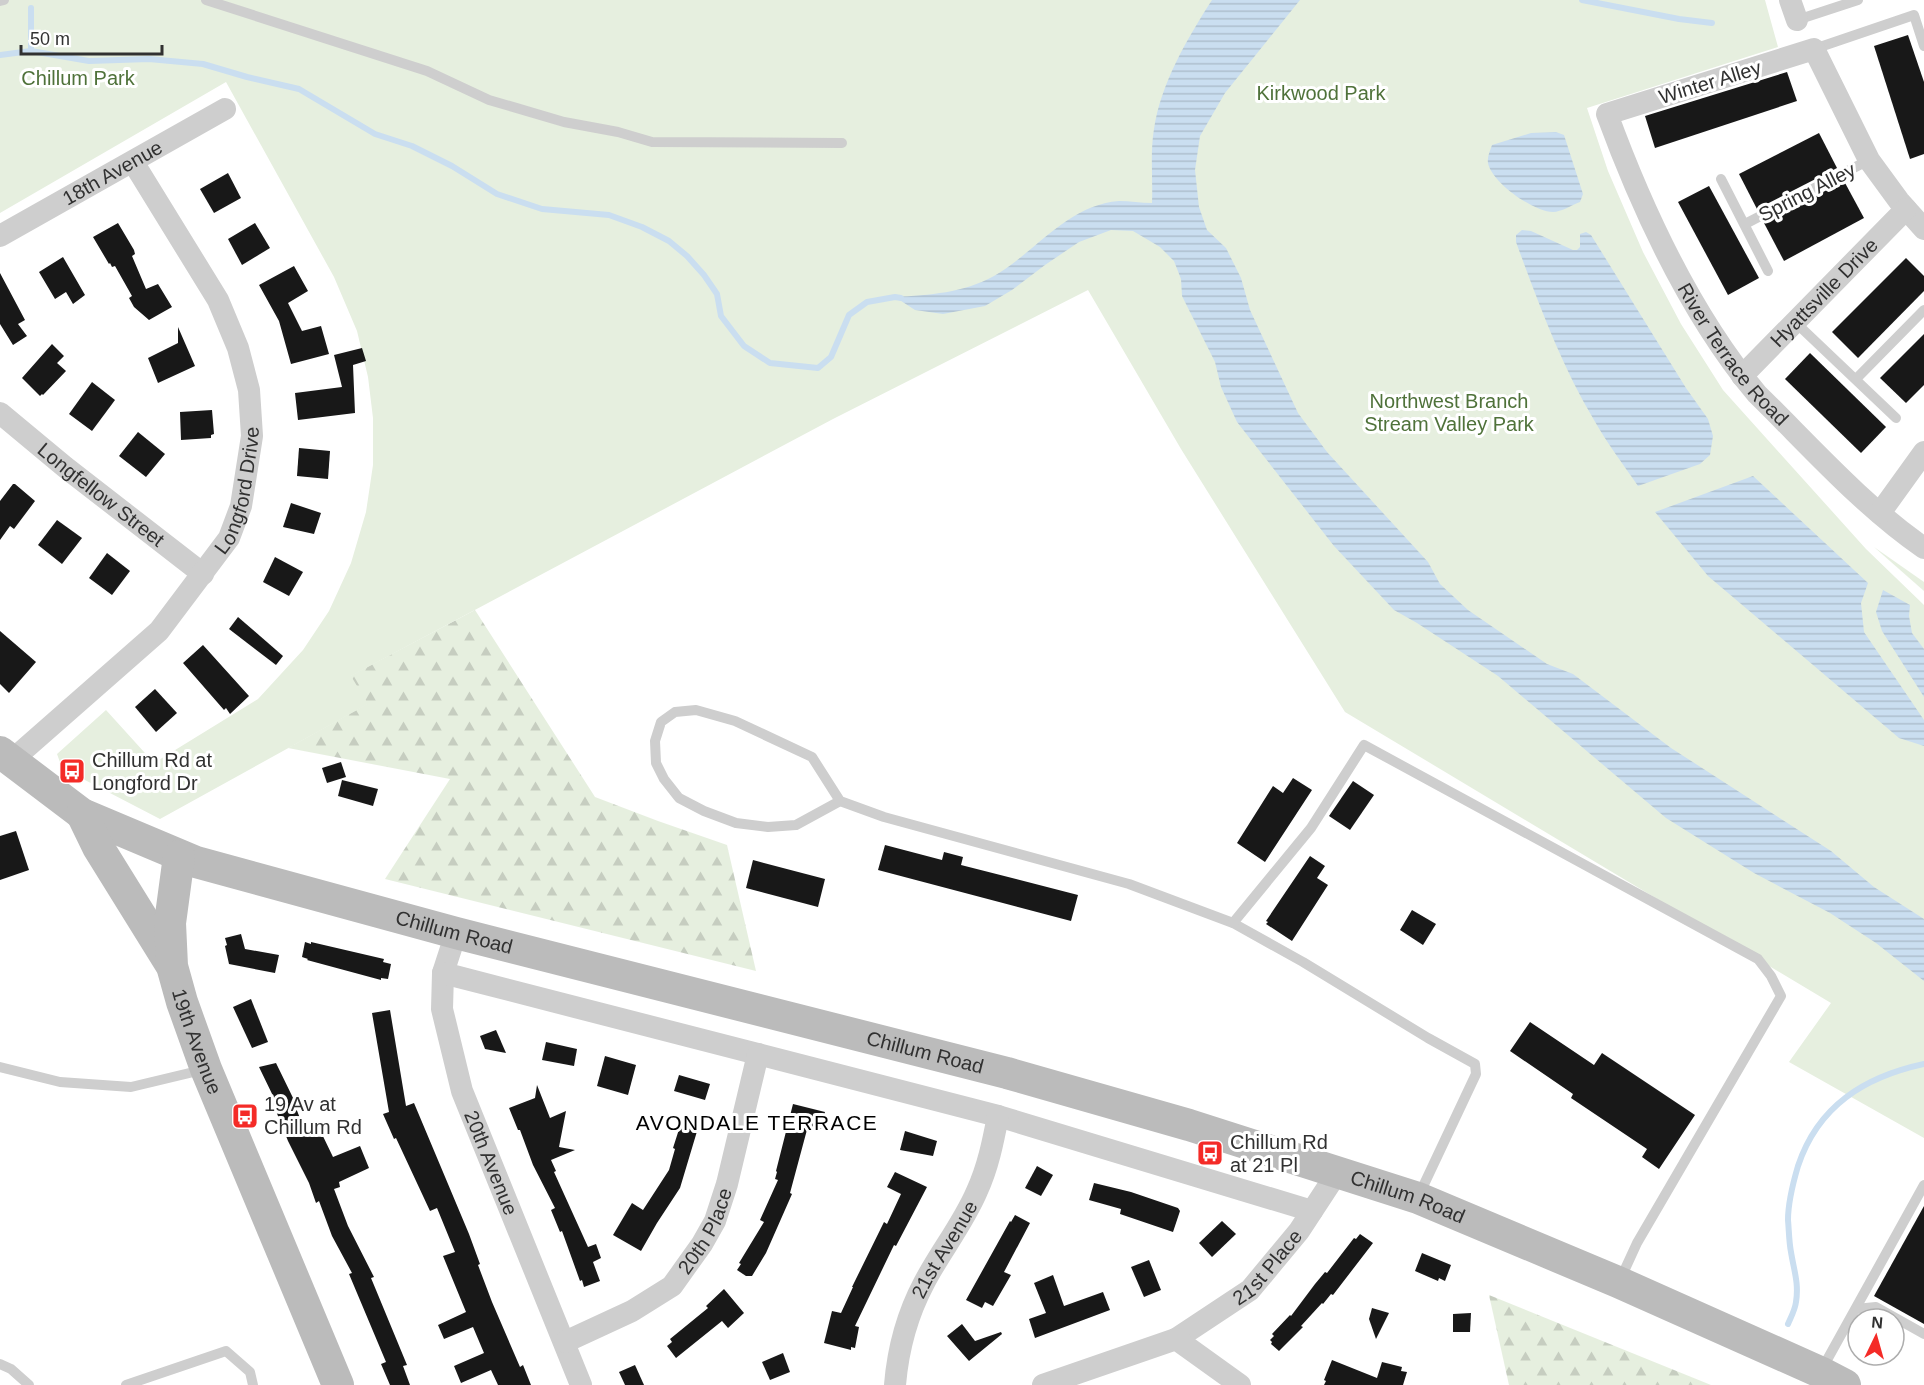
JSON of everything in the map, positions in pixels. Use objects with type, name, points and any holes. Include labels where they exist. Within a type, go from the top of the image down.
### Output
[{"type":"main road","name":"Chillum Road","points":[[6,757],[82,814],[196,862],[456,933],[1007,1073],[1190,1125],[1418,1198],[1618,1282],[1832,1378]]},
{"type":"main road","points":[[82,814],[98,846],[172,966]]},
{"type":"main road","name":"19th Avenue","points":[[179,856],[170,923],[172,966],[182,1002],[206,1069],[338,1385]]},
{"type":"street","name":"Winter Alley","points":[[1606,114],[1814,49]]},
{"type":"street","points":[[1814,49],[1869,160],[1924,229]]},
{"type":"street","name":"18th Avenue","points":[[0,236],[225,109]]},
{"type":"street","name":"River Terrace Road","points":[[1606,114],[1645,208],[1674,265],[1711,331],[1742,376],[1757,394],[1880,513],[1924,548]]},
{"type":"street","name":"Longford Drive","points":[[6,757],[159,631],[229,538],[241,506],[252,436],[249,390],[238,348],[218,300],[132,162]]},
{"type":"street","name":"Hyattsville Drive","points":[[1742,376],[1906,209]]},
{"type":"street","name":"Longfellow Street","points":[[0,413],[65,467],[203,574]]},
{"type":"street","points":[[1880,513],[1924,452]]},
{"type":"street","name":"20th Avenue","points":[[456,933],[443,973],[442,1009],[462,1091],[581,1385]]},
{"type":"street","points":[[443,973],[998,1116],[1312,1211]]},
{"type":"street","name":"20th Place","points":[[565,1342],[632,1311],[672,1286],[702,1244],[715,1221],[728,1184],[758,1054]]},
{"type":"street","name":"21st Avenue","points":[[895,1385],[898,1354],[910,1313],[923,1284],[977,1193],[987,1170],[998,1116]]},
{"type":"street","name":"21st Place","points":[[1043,1385],[1176,1339],[1250,1290],[1299,1231],[1337,1173]]},
{"type":"street","points":[[1176,1339],[1240,1385]]},
{"type":"lane","points":[[207,0],[427,71],[489,100],[564,122],[618,132],[652,142],[842,143]]},
{"type":"lane","points":[[1794,10],[1858,0]]},
{"type":"lane","points":[[1814,49],[1914,15],[1924,46]]},
{"type":"lane","name":"Spring Alley","points":[[1744,224],[1869,160]]},
{"type":"lane","name":"Spring Alley","points":[[1721,178],[1768,271]]},
{"type":"lane","points":[[1856,379],[1924,310]]},
{"type":"lane","points":[[1796,322],[1896,418]]},
{"type":"lane","points":[[840,801],[796,825],[768,827],[736,823],[704,811],[679,798],[664,780],[656,763],[655,741],[661,722],[675,712],[696,710],[735,722],[812,757],[840,801],[884,817],[1129,884],[1233,923],[1475,1064],[1476,1074],[1418,1198]]},
{"type":"lane","points":[[1233,923],[1311,828],[1364,745],[1758,959],[1771,976],[1781,996],[1637,1243],[1618,1282]]},
{"type":"lane","points":[[0,1067],[60,1082],[131,1087],[206,1069]]},
{"type":"lane","points":[[1857,1307],[1924,1185]]},
{"type":"lane","points":[[1906,1324],[1924,1334]]},
{"type":"lane","points":[[1832,1378],[1846,1338]]},
{"type":"lane","points":[[131,1384],[226,1351],[250,1372],[253,1385]]},
{"type":"lane","points":[[0,1364],[11,1369],[29,1385]]},
{"type":"green space","name":"Northwest Branch Stream Valley Park","points":[[0,0],[1765,0],[1778,47],[1587,108],[1608,171],[1643,252],[1681,324],[1723,390],[1866,549],[1924,605],[1924,1138],[1789,1062],[1831,1003],[1345,712],[1181,449],[1088,290],[833,419],[351,676],[368,704],[160,819],[83,779],[61,765],[57,754],[106,710],[154,763],[258,699],[303,650],[329,611],[351,563],[366,512],[373,465],[373,418],[368,377],[357,331],[334,277],[226,82],[0,213]]},
{"type":"green space","points":[[1874,547],[1924,582],[1924,591]]},
{"type":"green space","points":[[475,610],[595,797],[727,845],[756,971],[385,879],[450,779],[288,748],[367,704],[350,676]]},
{"type":"green space","points":[[1489,1295],[1711,1385],[1509,1385]]},
{"type":"water","points":[[1212,0],[1300,0],[1225,93],[1200,136],[1195,170],[1199,207],[1207,230],[1226,248],[1241,278],[1250,310],[1298,413],[1327,452],[1428,562],[1440,584],[1468,610],[1547,664],[1573,674],[1671,748],[1831,851],[1874,887],[1924,919],[1924,981],[1876,943],[1830,913],[1754,873],[1666,818],[1498,676],[1394,610],[1334,546],[1237,422],[1221,387],[1215,362],[1182,296],[1181,279],[1174,261],[1160,247],[1133,231],[1111,230],[1079,242],[1012,290],[985,306],[943,314],[915,310],[895,297],[946,292],[982,282],[1009,266],[1068,220],[1100,204],[1119,201],[1152,203],[1152,147],[1162,95],[1176,62]]},
{"type":"water","points":[[1556,132],[1564,135],[1583,194],[1580,202],[1553,212],[1535,207],[1515,195],[1497,179],[1488,161],[1492,145],[1531,133]]},
{"type":"water","points":[[1522,230],[1531,231],[1573,250],[1580,247],[1580,234],[1586,232],[1591,235],[1686,388],[1708,419],[1713,436],[1710,455],[1700,464],[1638,486],[1599,429],[1561,355],[1516,242],[1516,235]]},
{"type":"water","points":[[1753,476],[1868,583],[1861,603],[1864,632],[1924,720],[1924,746],[1899,738],[1708,576],[1655,512]]},
{"type":"water","points":[[1883,590],[1910,605],[1912,633],[1924,649],[1924,697],[1882,631],[1876,612]]},
{"type":"building","points":[[1908,35],[1924,82],[1924,154],[1910,159],[1874,46]]},
{"type":"building","points":[[1787,72],[1797,101],[1655,148],[1645,116]]},
{"type":"building","points":[[1819,133],[1837,168],[1757,209],[1739,174]]},
{"type":"building","points":[[228,173],[241,198],[214,213],[200,189]]},
{"type":"building","points":[[1844,181],[1864,218],[1784,261],[1764,223]]},
{"type":"building","points":[[1709,186],[1759,278],[1728,295],[1678,202]]},
{"type":"building","points":[[118,223],[134,250],[135,254],[132,256],[146,289],[158,284],[172,307],[149,320],[134,307],[129,298],[132,296],[115,266],[112,267],[109,264],[93,237]]},
{"type":"building","points":[[255,223],[270,248],[242,265],[228,239]]},
{"type":"building","points":[[63,257],[85,295],[73,304],[66,292],[55,299],[39,272]]},
{"type":"building","points":[[1906,258],[1924,276],[1924,291],[1858,358],[1832,332]]},
{"type":"building","points":[[294,266],[308,291],[288,303],[302,331],[321,326],[329,354],[291,364],[279,321],[259,285]]},
{"type":"building","points":[[0,273],[25,320],[18,324],[27,336],[13,345],[0,324]]},
{"type":"building","points":[[178,327],[195,366],[158,383],[148,358],[178,343]]},
{"type":"building","points":[[1924,334],[1924,385],[1906,403],[1880,378]]},
{"type":"building","points":[[52,344],[64,356],[57,363],[66,371],[40,396],[22,378]]},
{"type":"building","points":[[362,348],[366,361],[353,365],[355,413],[298,420],[295,393],[342,387],[334,355]]},
{"type":"building","points":[[1810,353],[1886,427],[1861,453],[1785,379]]},
{"type":"building","points":[[92,382],[115,400],[92,431],[69,414]]},
{"type":"building","points":[[212,410],[214,434],[211,438],[181,440],[180,412]]},
{"type":"building","points":[[138,432],[165,454],[146,477],[119,456]]},
{"type":"building","points":[[299,448],[330,451],[328,479],[297,476]]},
{"type":"building","points":[[13,484],[35,501],[14,529],[10,526],[0,540],[0,501]]},
{"type":"building","points":[[291,503],[321,513],[314,534],[283,527]]},
{"type":"building","points":[[57,520],[82,538],[62,564],[38,545]]},
{"type":"building","points":[[107,553],[130,571],[112,595],[89,578]]},
{"type":"building","points":[[275,557],[303,572],[289,596],[263,582]]},
{"type":"building","points":[[238,617],[283,656],[276,665],[229,629]]},
{"type":"building","points":[[0,631],[36,662],[9,693],[0,684]]},
{"type":"building","points":[[203,645],[249,696],[230,714],[183,663]]},
{"type":"building","points":[[155,689],[177,713],[156,732],[135,707]]},
{"type":"building","points":[[341,762],[346,777],[327,783],[322,768]]},
{"type":"building","points":[[1293,778],[1312,790],[1265,862],[1237,843],[1273,786],[1283,793]]},
{"type":"building","points":[[342,780],[378,789],[373,806],[338,796]]},
{"type":"building","points":[[1353,781],[1374,795],[1350,830],[1329,816]]},
{"type":"building","points":[[16,831],[29,870],[0,880],[0,836]]},
{"type":"building","points":[[885,845],[942,860],[944,852],[963,857],[961,865],[1078,895],[1071,921],[878,870]]},
{"type":"building","points":[[1310,856],[1325,866],[1317,878],[1328,885],[1292,941],[1266,924],[1268,922],[1266,921]]},
{"type":"building","points":[[753,860],[825,879],[818,907],[746,888]]},
{"type":"building","points":[[1412,910],[1436,924],[1423,945],[1400,930]]},
{"type":"building","points":[[241,934],[245,949],[279,955],[275,973],[229,964],[225,938]]},
{"type":"building","points":[[305,942],[384,959],[383,962],[391,964],[388,979],[381,978],[381,980],[307,960],[302,957]]},
{"type":"building","points":[[251,999],[268,1042],[252,1048],[233,1007]]},
{"type":"building","points":[[390,1010],[406,1106],[414,1103],[469,1234],[492,1302],[520,1367],[523,1365],[531,1385],[498,1385],[491,1370],[461,1383],[454,1366],[484,1353],[473,1327],[444,1339],[438,1325],[466,1312],[443,1256],[455,1252],[437,1208],[430,1211],[383,1114],[389,1112],[372,1013]]},
{"type":"building","points":[[1530,1022],[1594,1065],[1602,1053],[1695,1115],[1659,1169],[1642,1157],[1647,1149],[1571,1098],[1573,1094],[1510,1051]]},
{"type":"building","points":[[496,1030],[506,1053],[485,1049],[480,1036]]},
{"type":"building","points":[[546,1042],[577,1049],[574,1066],[542,1060]]},
{"type":"building","points":[[605,1056],[636,1065],[628,1095],[597,1086]]},
{"type":"building","points":[[276,1063],[295,1102],[307,1136],[320,1130],[333,1157],[360,1146],[369,1168],[339,1182],[340,1187],[334,1189],[348,1226],[374,1277],[371,1278],[407,1365],[403,1366],[410,1385],[390,1385],[381,1364],[386,1362],[349,1274],[352,1273],[332,1236],[319,1201],[316,1203],[309,1183],[288,1141],[272,1101],[275,1100],[259,1067]]},
{"type":"building","points":[[679,1075],[710,1084],[705,1100],[674,1091]]},
{"type":"building","points":[[537,1085],[550,1118],[566,1111],[559,1147],[575,1150],[551,1160],[556,1171],[554,1172],[588,1247],[596,1244],[601,1258],[593,1262],[600,1281],[584,1287],[562,1231],[560,1232],[551,1210],[555,1208],[533,1165],[509,1108],[535,1098]]},
{"type":"building","points":[[793,1104],[825,1112],[821,1129],[808,1126],[790,1193],[792,1194],[766,1253],[752,1276],[746,1276],[737,1270],[764,1222],[760,1220],[778,1180],[775,1179],[776,1171]]},
{"type":"building","points":[[681,1123],[698,1128],[680,1188],[641,1251],[613,1235],[632,1203],[643,1210],[669,1170]]},
{"type":"building","points":[[905,1131],[937,1141],[933,1156],[900,1150]]},
{"type":"building","points":[[1037,1166],[1053,1175],[1041,1196],[1025,1188]]},
{"type":"building","points":[[895,1172],[927,1187],[896,1246],[894,1245],[855,1326],[859,1327],[855,1348],[851,1347],[851,1350],[824,1343],[832,1311],[841,1313],[884,1222],[887,1224],[901,1194],[887,1187]]},
{"type":"building","points":[[1094,1183],[1131,1192],[1178,1208],[1180,1211],[1173,1232],[1120,1214],[1121,1209],[1089,1200]]},
{"type":"building","points":[[1924,1206],[1924,1324],[1906,1314],[1906,1307],[1894,1307],[1874,1296]]},
{"type":"building","points":[[1015,1215],[1030,1223],[1004,1272],[1011,1275],[993,1306],[985,1302],[982,1308],[966,1300]]},
{"type":"building","points":[[1222,1221],[1236,1234],[1212,1257],[1199,1243]]},
{"type":"building","points":[[1360,1234],[1373,1243],[1333,1295],[1331,1294],[1322,1303],[1301,1326],[1303,1327],[1279,1351],[1271,1344],[1270,1340],[1274,1336],[1272,1334],[1291,1316],[1325,1272],[1327,1273],[1354,1238],[1356,1239]]},
{"type":"building","points":[[1422,1253],[1451,1265],[1445,1281],[1439,1278],[1438,1281],[1415,1271]]},
{"type":"building","points":[[1149,1260],[1161,1290],[1144,1297],[1131,1267]]},
{"type":"building","points":[[1053,1275],[1064,1306],[1103,1292],[1110,1310],[1035,1338],[1029,1319],[1046,1313],[1034,1283]]},
{"type":"building","points":[[724,1289],[744,1313],[728,1328],[722,1321],[676,1358],[667,1346],[672,1342],[670,1339],[708,1308],[706,1306]]},
{"type":"building","points":[[1372,1308],[1389,1313],[1376,1339],[1369,1319]]},
{"type":"building","points":[[1471,1313],[1470,1332],[1453,1332],[1453,1314]]},
{"type":"building","points":[[962,1324],[975,1341],[1001,1332],[1002,1334],[969,1361],[947,1336]]},
{"type":"building","points":[[783,1353],[790,1372],[770,1380],[762,1362]]},
{"type":"building","points":[[1332,1360],[1377,1378],[1382,1362],[1402,1367],[1401,1371],[1407,1372],[1403,1385],[1324,1385]]},
{"type":"building","points":[[635,1365],[644,1385],[625,1385],[619,1372]]},
{"type":"waterway","points":[[1582,0],[1679,19],[1712,23]]},
{"type":"waterway","points":[[31,8],[31,51]]},
{"type":"waterway","points":[[0,55],[31,51],[89,61],[149,59],[203,64],[299,89],[375,134],[412,146],[452,166],[497,194],[542,209],[609,215],[642,227],[669,241],[704,275],[717,294],[721,316],[744,346],[770,363],[818,368],[831,357],[849,315],[867,302],[901,298]]},
{"type":"waterway","points":[[1788,1324],[1793,1313],[1797,1289],[1789,1240],[1789,1206],[1798,1166],[1807,1145],[1818,1127],[1846,1097],[1882,1077],[1924,1064]]},
{"type":"place","name":"Chillum Rd at Longford Dr","points":[[72,771]]},
{"type":"place","name":"19 Av at Chillum Rd","points":[[245,1116]]},
{"type":"place","name":"Chillum Rd at 21 Pl","points":[[1210,1153]]},
{"type":"district","name":"AVONDALE TERRACE","points":[[757,1122]]},
{"type":"park label","name":"Chillum Park","points":[[78,78]]},
{"type":"park label","name":"Kirkwood Park","points":[[1321,93]]}]
